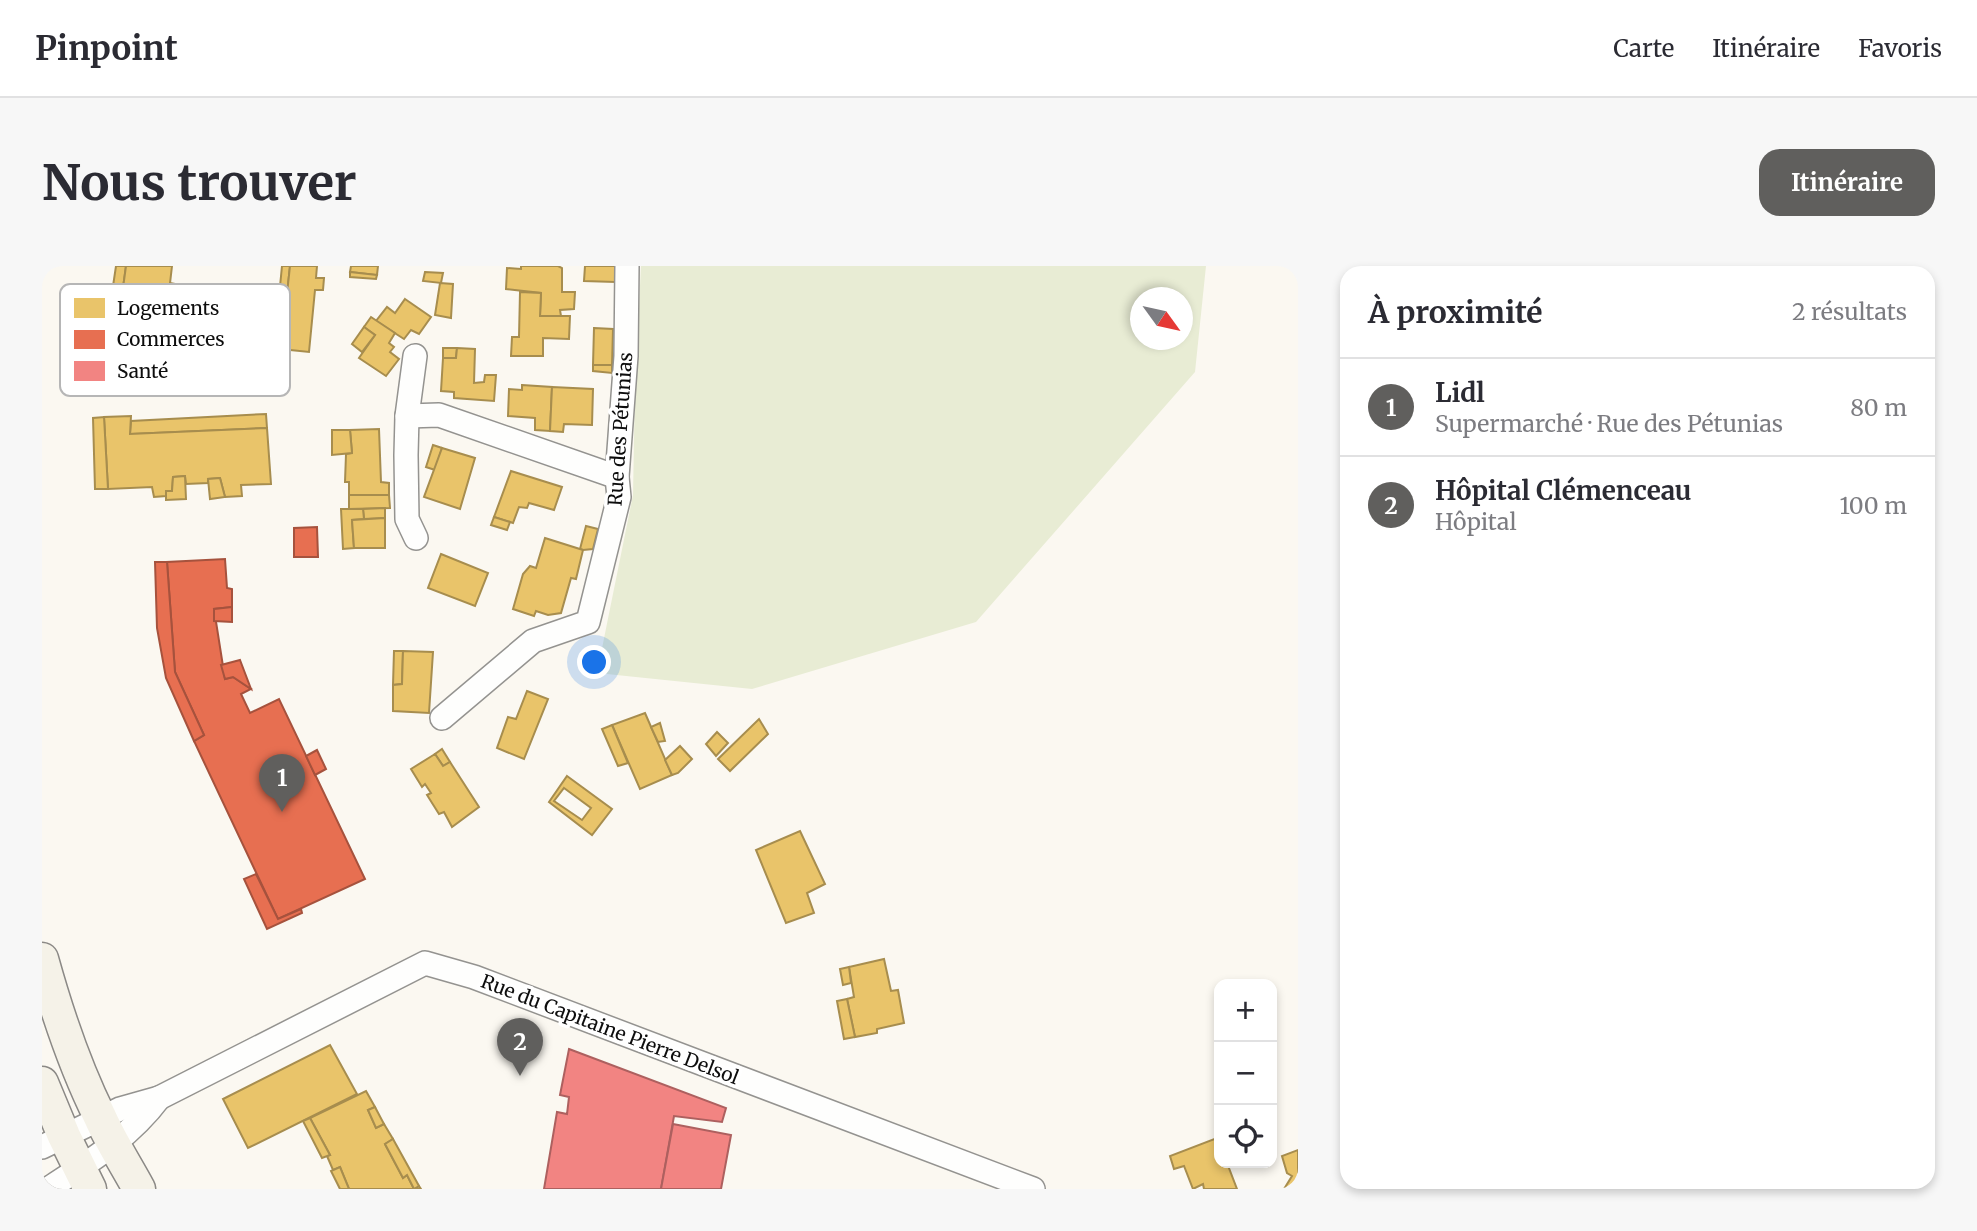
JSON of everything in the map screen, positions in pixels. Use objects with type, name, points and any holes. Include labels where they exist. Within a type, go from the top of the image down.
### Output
[{"type":"main road","points":[[42,960],[72,1051],[107,1132],[139,1189]]},
{"type":"main road","points":[[42,1083],[53,1142],[84,1179]]},
{"type":"street","name":"Rue des Pétunias","points":[[442,718],[533,641],[564,628],[588,622],[619,496],[617,477],[626,356],[627,266]]},
{"type":"street","points":[[415,356],[407,416],[407,520],[416,538]]},
{"type":"street","points":[[407,416],[439,415],[617,477]]},
{"type":"street","name":"Rue du Capitaine Pierre Delsol","points":[[107,1132],[130,1132],[159,1098],[425,963],[474,977],[1033,1189]]},
{"type":"street","points":[[53,1142],[107,1132]]},
{"type":"street","points":[[48,1189],[84,1179],[107,1132]]},
{"type":"green space","points":[[641,266],[1206,266],[1195,372],[976,622],[752,689],[597,673],[633,495]]},
{"type":"building: Logements","points":[[116,266],[126,266],[124,284],[113,284]]},
{"type":"building: Logements","points":[[126,266],[172,266],[170,284],[124,284]]},
{"type":"building: Logements","points":[[282,266],[290,266],[288,284],[280,284]]},
{"type":"building: Logements","points":[[290,266],[317,266],[316,278],[324,278],[323,290],[315,290],[309,352],[290,350]]},
{"type":"building: Logements","points":[[351,266],[378,266],[377,275],[350,272]]},
{"type":"building: Logements","points":[[521,266],[562,268],[562,292],[575,292],[574,309],[560,310],[561,316],[540,316],[541,293],[506,289],[507,268],[521,269]]},
{"type":"building: Logements","points":[[585,266],[615,266],[615,282],[584,281]]},
{"type":"building: Logements","points":[[350,272],[377,275],[376,279],[350,277]]},
{"type":"building: Logements","points":[[425,272],[443,273],[441,283],[423,281]]},
{"type":"building: Logements","points":[[440,283],[453,284],[451,318],[435,315]]},
{"type":"building: Logements","points":[[520,292],[541,293],[540,316],[570,316],[569,339],[543,338],[543,356],[511,356],[512,337],[519,337]]},
{"type":"building: Logements","points":[[405,299],[431,317],[419,334],[411,330],[404,339],[376,321],[387,307],[395,313]]},
{"type":"building: Logements","points":[[371,317],[395,333],[389,343],[394,347],[390,352],[399,359],[386,376],[359,358],[375,335],[364,327]]},
{"type":"building: Logements","points":[[364,327],[375,335],[362,352],[352,344]]},
{"type":"building: Logements","points":[[594,328],[613,329],[612,365],[593,365]]},
{"type":"building: Logements","points":[[443,348],[457,348],[456,358],[443,358]]},
{"type":"building: Logements","points":[[457,348],[475,349],[474,383],[484,382],[485,375],[496,375],[494,401],[454,398],[454,392],[441,391],[443,358],[456,358]]},
{"type":"building: Logements","points":[[593,365],[612,365],[612,373],[593,371]]},
{"type":"building: Logements","points":[[522,385],[552,387],[550,431],[535,430],[535,418],[508,416],[509,389],[522,390]]},
{"type":"building: Logements","points":[[552,387],[593,389],[592,425],[564,424],[563,432],[550,431]]},
{"type":"building: Logements","points":[[266,414],[267,428],[130,434],[131,421]]},
{"type":"building: Logements","points":[[131,416],[130,434],[267,428],[271,484],[241,485],[242,496],[225,497],[220,478],[208,479],[208,483],[186,484],[185,476],[173,477],[172,491],[166,491],[166,496],[154,497],[152,487],[108,489],[104,417]]},
{"type":"building: Logements","points":[[104,417],[108,489],[95,489],[93,418]]},
{"type":"building: Logements","points":[[379,429],[381,482],[389,483],[389,495],[349,495],[349,482],[345,482],[346,454],[352,453],[350,430]]},
{"type":"building: Logements","points":[[332,430],[350,430],[352,453],[332,455]]},
{"type":"building: Logements","points":[[433,445],[442,448],[435,470],[426,467]]},
{"type":"building: Logements","points":[[442,448],[475,458],[460,509],[424,497]]},
{"type":"building: Logements","points":[[511,471],[562,487],[554,510],[529,503],[527,508],[519,507],[513,523],[494,517]]},
{"type":"building: Logements","points":[[185,476],[186,499],[166,500],[166,491],[172,491],[173,477]]},
{"type":"building: Logements","points":[[220,478],[225,497],[210,499],[208,479]]},
{"type":"building: Logements","points":[[349,495],[389,495],[390,508],[349,509]]},
{"type":"building: Logements","points":[[385,508],[385,518],[364,519],[363,509]]},
{"type":"building: Logements","points":[[341,509],[363,509],[364,519],[352,520],[354,548],[343,549]]},
{"type":"building: Logements","points":[[494,517],[510,522],[507,530],[491,525]]},
{"type":"building: Logements","points":[[385,518],[385,548],[354,548],[352,520]]},
{"type":"building: Logements","points":[[586,526],[598,529],[593,549],[583,550],[580,549]]},
{"type":"building: Logements","points":[[545,538],[583,550],[576,579],[571,578],[561,613],[548,615],[536,611],[534,616],[513,609],[523,574],[530,566],[536,568]]},
{"type":"building: Logements","points":[[441,554],[488,573],[475,606],[428,588]]},
{"type":"building: Logements","points":[[394,651],[403,651],[402,684],[393,685]]},
{"type":"building: Logements","points":[[403,651],[433,652],[429,713],[393,711],[393,685],[402,684]]},
{"type":"building: Logements","points":[[527,691],[548,699],[524,759],[497,748],[508,717],[516,719]]},
{"type":"building: Logements","points":[[645,713],[672,775],[640,789],[612,725]]},
{"type":"building: Logements","points":[[759,719],[768,734],[730,771],[718,759]]},
{"type":"building: Logements","points":[[660,723],[665,741],[658,742],[651,727]]},
{"type":"building: Logements","points":[[612,725],[628,763],[618,766],[602,729]]},
{"type":"building: Logements","points":[[717,732],[728,743],[716,756],[706,744]]},
{"type":"building: Logements","points":[[680,746],[692,759],[678,773],[672,775],[665,760]]},
{"type":"building: Logements","points":[[442,749],[450,762],[443,766],[435,754]]},
{"type":"building: Logements","points":[[435,754],[443,766],[450,762],[479,807],[452,827],[444,812],[439,814],[427,795],[431,793],[425,784],[422,787],[411,769]]},
{"type":"building: Logements","points":[[567,776],[612,809],[592,835],[549,802]],"holes":[[[564,788],[591,808],[582,820],[554,801]]]},
{"type":"building: Logements","points":[[800,831],[825,884],[807,893],[814,913],[786,923],[756,850]]},
{"type":"building: Logements","points":[[884,959],[891,991],[898,990],[904,1023],[877,1029],[877,1033],[855,1037],[847,999],[854,997],[849,967]]},
{"type":"building: Logements","points":[[849,967],[851,983],[843,985],[840,969]]},
{"type":"building: Logements","points":[[847,999],[855,1037],[844,1039],[837,1001]]},
{"type":"building: Logements","points":[[330,1045],[357,1094],[248,1148],[223,1099]]},
{"type":"building: Logements","points":[[366,1091],[375,1107],[368,1110],[376,1128],[384,1124],[393,1139],[385,1144],[403,1178],[407,1175],[414,1189],[349,1189],[340,1167],[333,1170],[327,1156],[330,1155],[310,1118]]},
{"type":"building: Logements","points":[[375,1107],[384,1124],[376,1128],[368,1110]]},
{"type":"building: Logements","points":[[310,1118],[330,1155],[322,1158],[303,1121]]},
{"type":"building: Logements","points":[[393,1139],[419,1186],[414,1189],[407,1175],[403,1178],[385,1144]]},
{"type":"building: Logements","points":[[1214,1139],[1214,1168],[1229,1168],[1237,1189],[1204,1189],[1203,1184],[1193,1189],[1184,1166],[1174,1169],[1170,1156]]},
{"type":"building: Logements","points":[[1298,1150],[1298,1189],[1284,1189],[1292,1176],[1287,1173],[1282,1156]]},
{"type":"building: Logements","points":[[340,1167],[349,1189],[340,1189],[331,1171]]},
{"type":"building: Commerces","points":[[317,527],[318,557],[294,557],[294,528]]},
{"type":"building: Commerces","points":[[225,559],[227,588],[232,589],[232,607],[214,609],[225,679],[233,677],[251,689],[241,694],[250,713],[279,699],[365,879],[278,919],[194,741],[204,735],[175,672],[167,562]]},
{"type":"building: Commerces","points":[[155,562],[167,562],[175,672],[204,735],[194,741],[166,678],[157,628]]},
{"type":"building: Commerces","points":[[232,607],[232,622],[214,621],[214,609]]},
{"type":"building: Commerces","points":[[240,660],[251,689],[233,677],[225,679],[221,665]]},
{"type":"building: Commerces","points":[[317,750],[326,769],[315,775],[306,756]]},
{"type":"building: Commerces","points":[[256,874],[278,919],[301,909],[302,913],[267,929],[244,879]]},
{"type":"building: Santé","points":[[569,1049],[726,1108],[722,1122],[674,1116],[661,1189],[544,1189],[557,1112],[567,1114],[569,1097],[560,1095]]},
{"type":"building: Santé","points":[[673,1124],[731,1135],[721,1189],[661,1189]]},
{"type":"place","name":"Lidl","points":[[282,812]]},
{"type":"place","name":"Hôpital Clémenceau","points":[[520,1076]]}]
